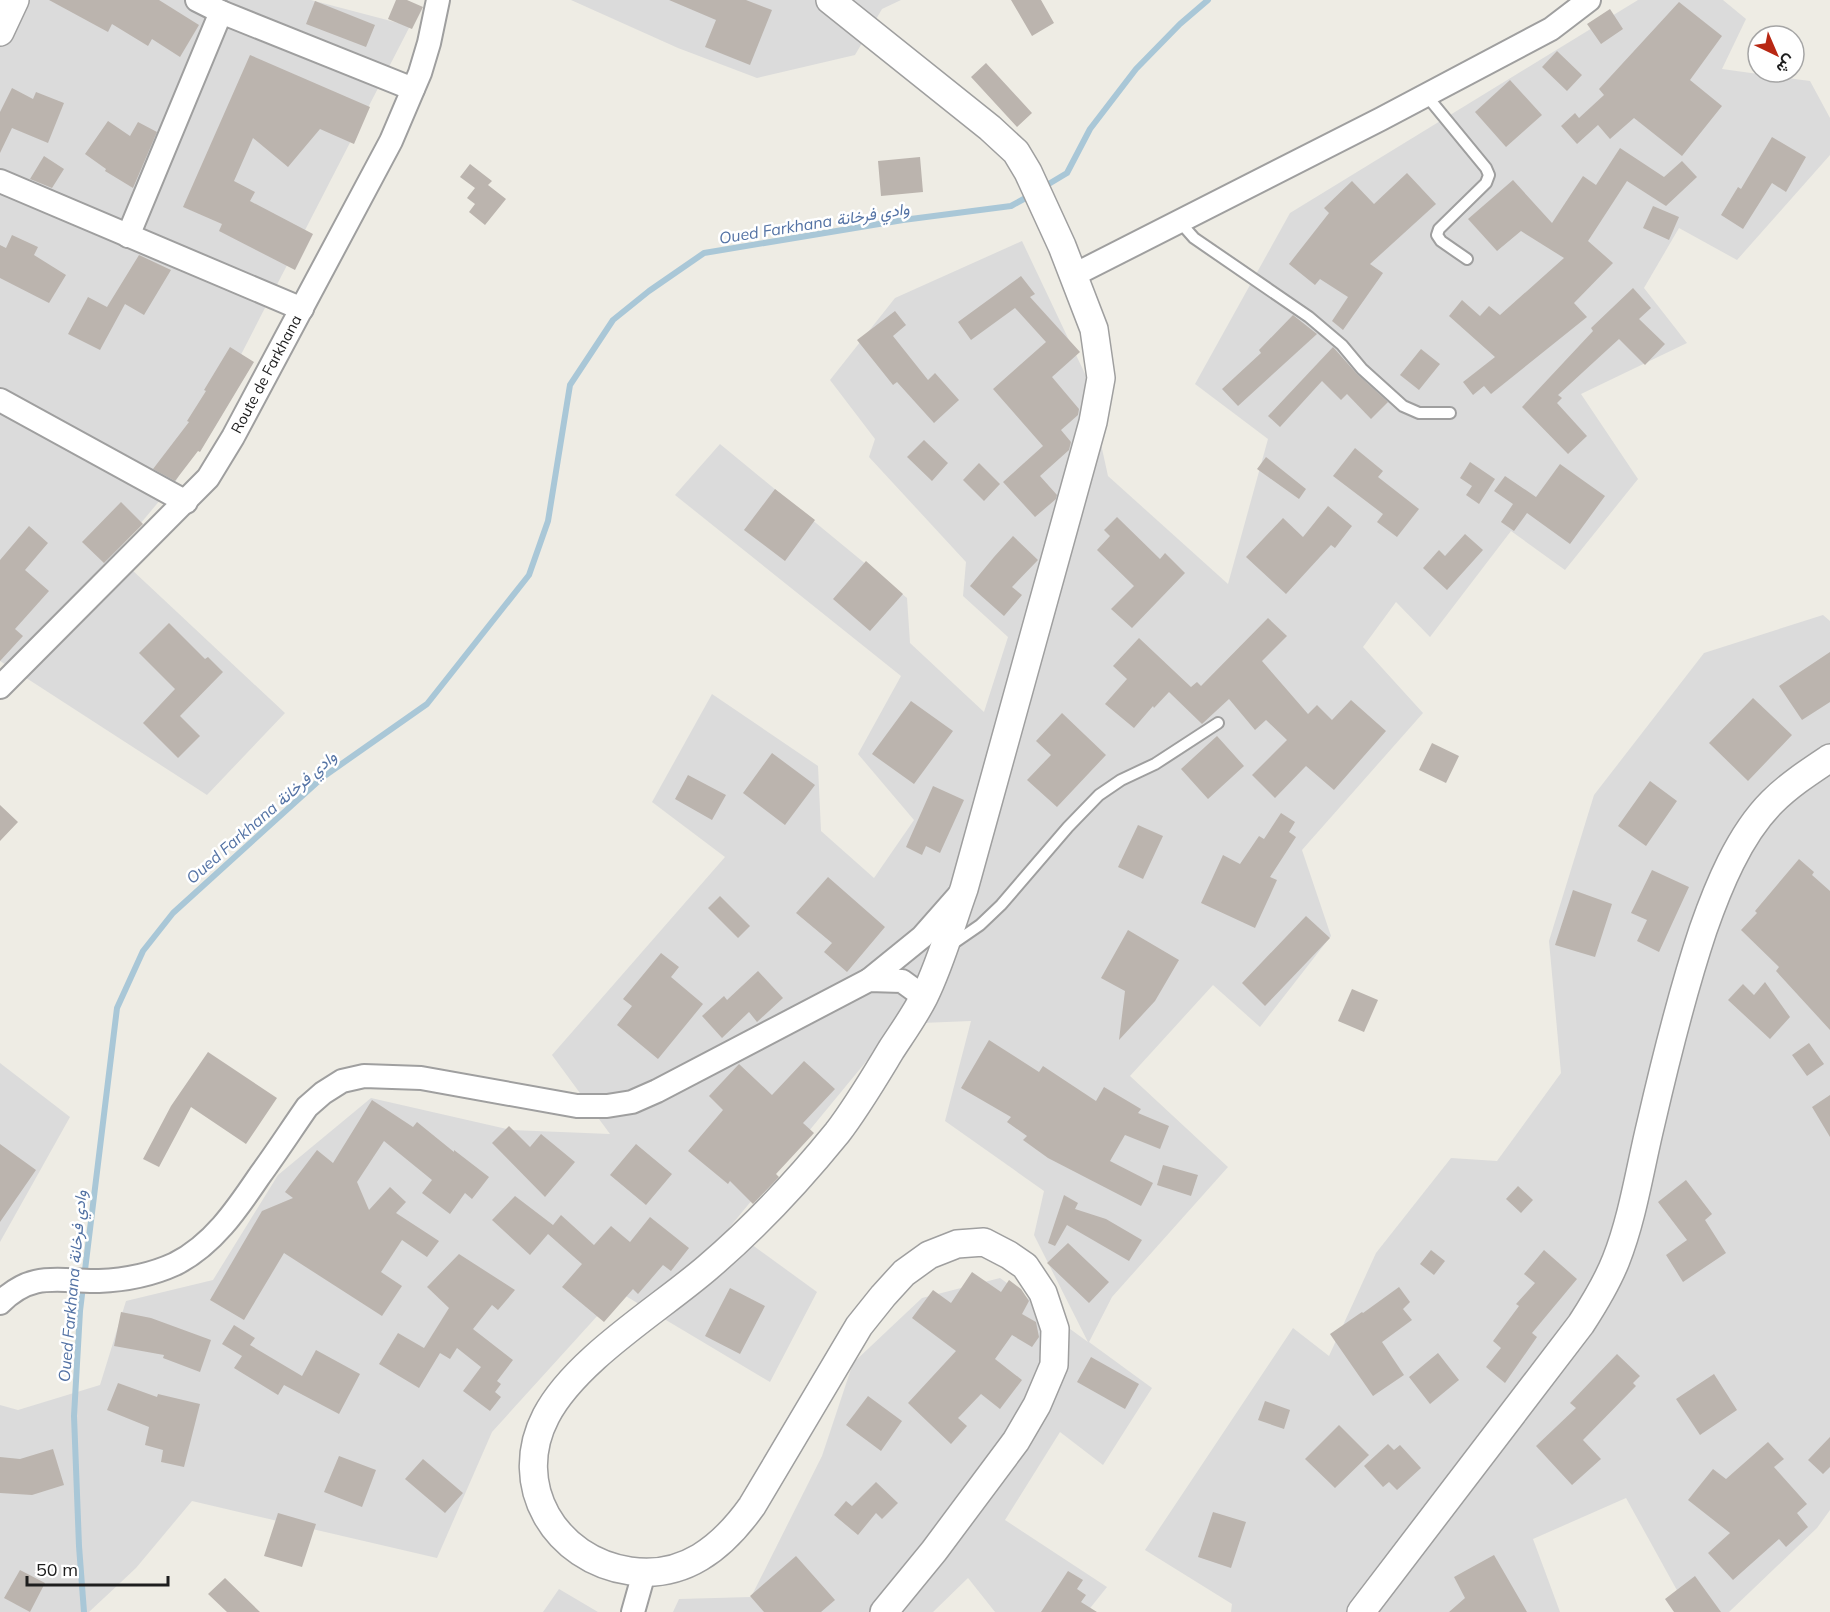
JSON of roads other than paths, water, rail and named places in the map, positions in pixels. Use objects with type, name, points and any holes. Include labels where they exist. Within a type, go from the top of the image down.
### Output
[{"type":"street","points":[[0,32],[15,0]]},
{"type":"street","points":[[196,0],[413,89]]},
{"type":"street","name":"Route de Farkhana","points":[[0,687],[208,478],[302,309],[391,141],[429,43],[438,0]]},
{"type":"street","points":[[830,0],[990,128],[1016,152],[1028,172],[1062,246],[1094,329],[1101,378],[1093,422],[964,889],[924,998],[865,1093],[838,1131],[805,1170],[739,1239],[706,1269],[590,1363],[562,1391],[546,1416],[535,1447],[534,1477],[540,1505],[553,1527],[572,1546],[594,1560],[621,1570],[644,1573],[672,1570],[696,1560],[717,1546],[736,1528],[752,1506],[859,1326],[882,1296],[904,1273],[929,1255],[957,1244],[984,1242],[1025,1266],[1043,1293],[1055,1329],[1054,1365],[1037,1406],[1016,1441],[934,1551],[884,1612]]},
{"type":"street","points":[[1074,275],[1551,29],[1588,0]]},
{"type":"street","points":[[128,236],[221,12]]},
{"type":"street","points":[[0,181],[302,309]]},
{"type":"street","points":[[0,400],[186,502]]},
{"type":"street","points":[[1361,1612],[1581,1324],[1599,1296],[1616,1260],[1681,1001],[1722,878],[1748,833],[1770,803],[1796,780],[1830,758]]},
{"type":"street","points":[[0,1303],[21,1287],[40,1280],[58,1278],[98,1281],[129,1278],[175,1264],[194,1252],[232,1215],[307,1107],[342,1081],[364,1076],[411,1078],[577,1106],[607,1106],[632,1102],[869,980],[922,937],[964,889]]},
{"type":"street","points":[[869,980],[902,981],[924,998]]},
{"type":"street","points":[[633,1612],[644,1573]]},
{"type":"lane","points":[[1426,95],[1486,168],[1489,175],[1486,183],[1438,229],[1437,235],[1441,241],[1467,259]]},
{"type":"lane","points":[[1179,221],[1194,238],[1309,317],[1342,345],[1358,365],[1403,406],[1419,413],[1450,413]]},
{"type":"lane","points":[[943,950],[980,925],[1001,905],[1068,827],[1099,795],[1121,780],[1155,764],[1218,723]]},
{"type":"waterway","name":"Oued Farkhana وادي فرخانة","points":[[1042,188],[1067,173],[1090,129],[1136,69],[1180,24],[1208,0]]},
{"type":"waterway","name":"Oued Farkhana وادي فرخانة","points":[[84,1612],[74,1416],[80,1311],[117,1008],[143,951],[173,913],[323,777],[427,704],[529,575],[548,521],[570,385],[613,320],[649,291],[704,253],[903,220],[1011,206],[1031,195]]}]
